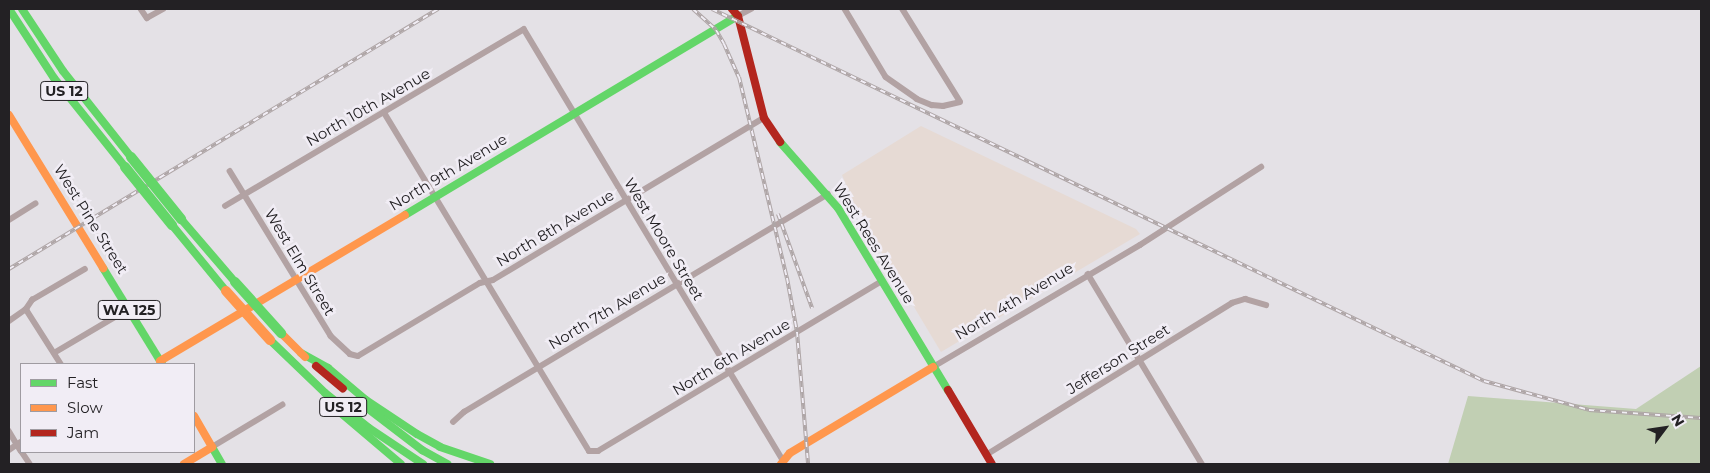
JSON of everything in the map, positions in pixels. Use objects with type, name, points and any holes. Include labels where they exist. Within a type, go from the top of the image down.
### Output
[{"type":"main road","name":"US 12","points":[[9,9],[54,78],[172,225],[270,340],[325,393],[370,428],[423,464]]},
{"type":"main road","name":"US 12","points":[[22,9],[63,71],[131,157],[235,282],[281,333],[301,353],[374,414],[422,450],[447,464]]},
{"type":"main road","name":"North 9th Avenue","points":[[159,363],[574,114],[735,13]]},
{"type":"main road","name":"West Rees Avenue","points":[[735,13],[764,118],[784,148],[828,194],[989,460]]},
{"type":"main road","name":"West Pine Street","points":[[9,115],[159,363]]},
{"type":"main road","points":[[301,353],[328,368],[366,400],[425,438],[464,456],[490,464]]},
{"type":"main road","points":[[294,362],[324,399],[354,428],[401,464]]},
{"type":"main road","name":"North 4th Avenue","points":[[782,462],[790,453],[933,367]]},
{"type":"main road","points":[[195,418],[222,464]]},
{"type":"main road","points":[[184,464],[212,447]]},
{"type":"street","points":[[142,9],[147,18],[163,9]]},
{"type":"street","name":"North 9th Avenue","points":[[735,13],[750,9]]},
{"type":"street","points":[[846,9],[886,77],[917,99],[932,105],[943,106],[960,102],[902,9]]},
{"type":"street","name":"West Moore Street","points":[[524,29],[782,462]]},
{"type":"street","name":"North 10th Avenue","points":[[225,206],[524,29]]},
{"type":"street","points":[[384,112],[537,368]]},
{"type":"street","name":"North 8th Avenue","points":[[358,356],[764,118]]},
{"type":"street","name":"North 4th Avenue","points":[[933,367],[1147,240],[1261,167]]},
{"type":"street","name":"West Elm Street","points":[[230,172],[331,336],[350,354],[358,356]]},
{"type":"street","name":"North 7th Avenue","points":[[453,422],[464,412],[828,194]]},
{"type":"street","points":[[9,220],[35,204]]},
{"type":"street","points":[[9,321],[26,308],[32,300],[85,269]]},
{"type":"street","points":[[1088,274],[1202,464]]},
{"type":"street","name":"North 6th Avenue","points":[[537,368],[584,446],[592,452],[598,451],[882,281]]},
{"type":"street","name":"Jefferson Street","points":[[989,460],[1140,359],[1240,300],[1250,299],[1266,305]]},
{"type":"street","points":[[26,308],[60,363]]},
{"type":"street","points":[[54,353],[114,317]]},
{"type":"street","points":[[212,447],[282,405]]},
{"type":"street","points":[[9,431],[19,443],[9,450]]},
{"type":"street","points":[[23,453],[30,464]]},
{"type":"shaded area","points":[[921,126],[1136,229],[1140,234],[941,352],[859,215],[842,175]]},
{"type":"green space","points":[[1701,366],[1701,464],[1448,464],[1468,396],[1636,409]]},
{"type":"railway","points":[[9,269],[438,9]]},
{"type":"railway","points":[[693,9],[716,30],[739,77],[787,278],[797,332],[808,464]]},
{"type":"railway","points":[[712,9],[1484,381],[1589,410],[1701,418]]},
{"type":"railway","points":[[778,214],[812,308]]},
{"type":"traffic: fast","points":[[9,9],[54,78],[125,167]]},
{"type":"traffic: fast","points":[[22,9],[63,71],[131,157]]},
{"type":"traffic: fast","points":[[405,215],[738,16]]},
{"type":"traffic: fast","points":[[780,142],[838,208],[948,390]]},
{"type":"traffic: fast","points":[[131,157],[181,219]]},
{"type":"traffic: fast","points":[[125,167],[172,225]]},
{"type":"traffic: fast","points":[[181,219],[235,282]]},
{"type":"traffic: fast","points":[[172,225],[226,291]]},
{"type":"traffic: fast","points":[[103,268],[161,363]]},
{"type":"traffic: fast","points":[[235,282],[281,333]]},
{"type":"traffic: fast","points":[[270,340],[325,393],[369,428],[423,464]]},
{"type":"traffic: fast","points":[[301,353],[328,368],[366,400],[417,434],[440,447],[490,464]]},
{"type":"traffic: fast","points":[[358,401],[422,450],[447,464]]},
{"type":"traffic: fast","points":[[329,403],[401,464]]},
{"type":"traffic: fast","points":[[212,447],[222,464]]},
{"type":"traffic: slow","points":[[9,115],[103,268]]},
{"type":"traffic: slow","points":[[160,361],[405,215]]},
{"type":"traffic: slow","points":[[226,291],[270,340]]},
{"type":"traffic: slow","points":[[281,333],[305,357]]},
{"type":"traffic: slow","points":[[781,464],[790,453],[933,367]]},
{"type":"traffic: slow","points":[[184,464],[212,447],[195,418]]},
{"type":"traffic: jam","points":[[732,9],[738,16],[764,118],[780,142]]},
{"type":"traffic: jam","points":[[316,366],[343,389]]},
{"type":"traffic: jam","points":[[948,390],[992,464]]}]
